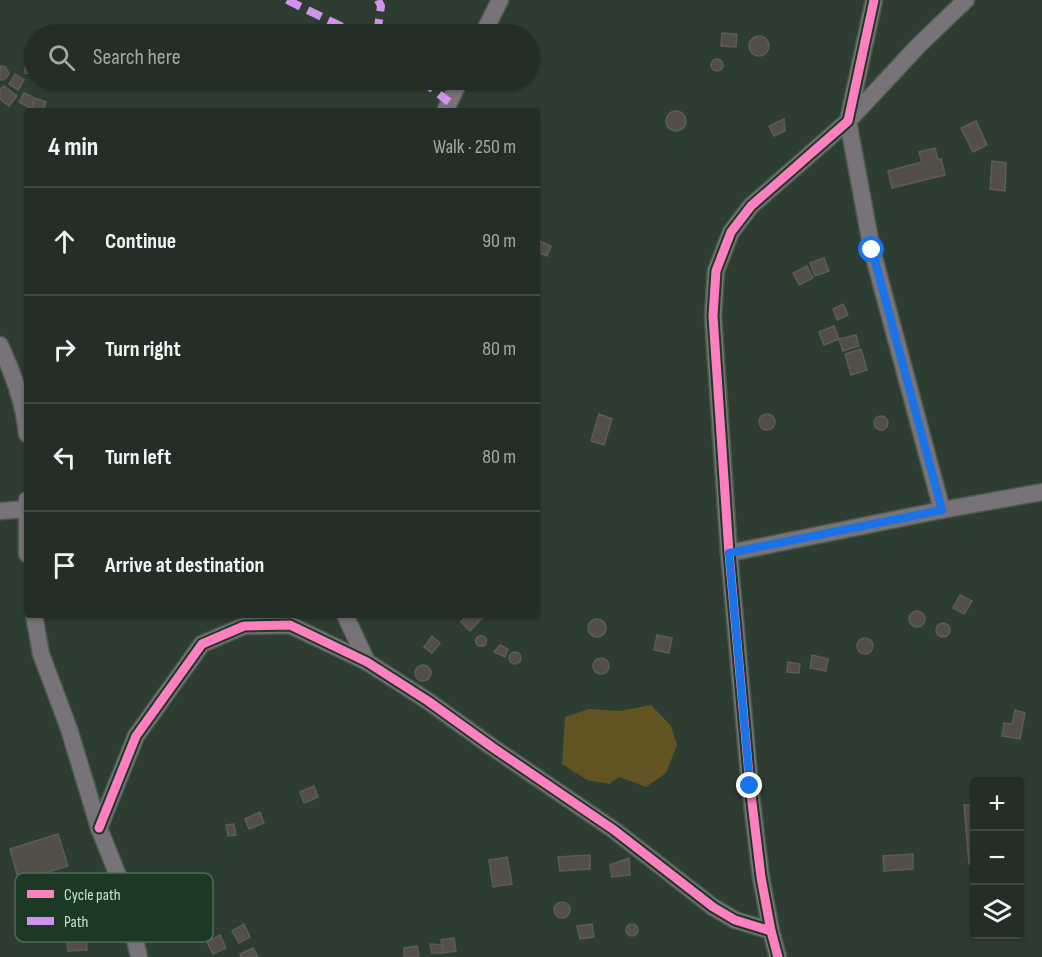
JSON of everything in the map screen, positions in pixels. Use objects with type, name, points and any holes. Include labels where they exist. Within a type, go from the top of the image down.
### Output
[{"type":"street","points":[[488,24],[500,0]]},
{"type":"street","points":[[874,0],[848,121],[872,250],[942,510]]},
{"type":"street","points":[[778,957],[761,877],[750,786],[729,553],[713,316],[716,271],[731,232],[751,206],[848,121],[920,44],[966,0]]},
{"type":"street","points":[[446,108],[455,90]]},
{"type":"street","points":[[0,345],[15,379],[24,413]]},
{"type":"street","points":[[729,553],[1042,492]]},
{"type":"street","points":[[0,511],[24,509]]},
{"type":"street","points":[[35,618],[41,654],[69,729],[99,828],[117,873]]},
{"type":"street","points":[[346,618],[367,662]]},
{"type":"street","points":[[99,828],[136,736],[202,644],[244,626],[290,625],[367,662],[428,701],[614,830],[713,907],[735,920],[771,931]]},
{"type":"street","points":[[136,942],[139,957]]},
{"type":"shaded area","points":[[651,705],[671,726],[677,745],[666,773],[646,787],[619,777],[609,784],[587,780],[562,764],[565,717],[589,709],[620,711]]},
{"type":"building","points":[[722,33],[737,34],[736,47],[721,46]]},
{"type":"building","points":[[755,36],[763,36],[769,42],[769,50],[763,56],[755,56],[749,50],[749,42]]},
{"type":"building","points":[[719,59],[723,65],[719,71],[715,71],[711,63]]},
{"type":"building","points":[[0,66],[5,67],[9,73],[3,80],[0,80]]},
{"type":"building","points":[[15,74],[24,80],[18,90],[9,84]]},
{"type":"building","points":[[4,86],[17,96],[9,106],[0,99],[0,89]]},
{"type":"building","points":[[24,93],[33,97],[32,108],[19,102]]},
{"type":"building","points":[[35,98],[46,102],[44,108],[32,108]]},
{"type":"building","points":[[676,111],[683,114],[686,121],[683,128],[676,131],[669,128],[666,121],[669,114]]},
{"type":"building","points":[[784,119],[785,131],[774,136],[769,126]]},
{"type":"building","points":[[976,121],[987,145],[973,152],[961,128]]},
{"type":"building","points":[[935,148],[938,160],[941,159],[945,175],[892,188],[888,171],[922,162],[919,152]]},
{"type":"building","points":[[992,161],[1006,163],[1005,191],[990,189]]},
{"type":"building","points":[[540,241],[551,246],[547,256],[540,253]]},
{"type":"building","points":[[824,258],[829,271],[815,276],[810,263]]},
{"type":"building","points":[[807,266],[813,278],[799,285],[793,273]]},
{"type":"building","points":[[843,304],[848,315],[837,320],[833,309]]},
{"type":"building","points":[[834,326],[839,339],[824,345],[819,332]]},
{"type":"building","points":[[856,335],[859,346],[843,351],[839,339]]},
{"type":"building","points":[[861,349],[867,370],[851,375],[845,354]]},
{"type":"building","points":[[599,414],[612,419],[604,445],[591,441]]},
{"type":"building","points":[[767,414],[773,416],[775,422],[773,428],[767,430],[761,428],[759,422],[761,416]]},
{"type":"building","points":[[878,416],[884,416],[888,423],[884,430],[878,430],[874,426],[874,420]]},
{"type":"building","points":[[960,595],[972,601],[964,614],[953,608]]},
{"type":"building","points":[[917,611],[923,613],[925,619],[923,625],[917,627],[911,625],[909,619],[911,613]]},
{"type":"building","points":[[464,618],[482,618],[470,631],[461,622]]},
{"type":"building","points":[[597,619],[603,622],[606,628],[603,634],[597,637],[591,634],[588,628],[591,622]]},
{"type":"building","points":[[943,623],[948,625],[950,630],[948,635],[943,637],[938,635],[936,630],[938,625]]},
{"type":"building","points":[[481,635],[487,641],[481,647],[475,641]]},
{"type":"building","points":[[657,635],[672,638],[669,653],[654,650]]},
{"type":"building","points":[[432,636],[440,643],[432,653],[424,647]]},
{"type":"building","points":[[865,638],[873,646],[865,654],[857,646]]},
{"type":"building","points":[[500,645],[508,649],[505,657],[494,652]]},
{"type":"building","points":[[517,652],[521,658],[517,664],[513,664],[509,656]]},
{"type":"building","points":[[812,655],[828,659],[826,671],[810,668]]},
{"type":"building","points":[[601,658],[607,660],[609,666],[607,672],[601,674],[595,672],[593,666],[595,660]]},
{"type":"building","points":[[788,662],[800,664],[799,673],[787,672]]},
{"type":"building","points":[[423,665],[429,667],[431,673],[429,679],[423,681],[417,679],[415,673],[417,667]]},
{"type":"building","points":[[1015,710],[1025,713],[1020,739],[1002,736],[1004,723],[1012,724]]},
{"type":"building","points":[[314,786],[318,797],[304,803],[300,792]]},
{"type":"building","points":[[964,805],[970,805],[969,864]]},
{"type":"building","points":[[260,812],[264,823],[249,829],[245,819]]},
{"type":"building","points":[[234,824],[236,835],[228,836],[226,825]]},
{"type":"building","points":[[58,834],[68,866],[45,873],[17,873],[10,849]]},
{"type":"building","points":[[913,854],[913,869],[884,871],[883,856]]},
{"type":"building","points":[[590,855],[590,869],[560,871],[558,857]]},
{"type":"building","points":[[507,857],[512,884],[493,887],[489,860]]},
{"type":"building","points":[[629,858],[630,875],[612,877],[610,865]]},
{"type":"building","points":[[559,902],[565,902],[570,910],[568,916],[559,918],[554,913],[554,907]]},
{"type":"building","points":[[244,924],[250,937],[239,943],[232,931]]},
{"type":"building","points":[[592,924],[594,937],[580,939],[577,926]]},
{"type":"building","points":[[634,924],[637,925],[637,935],[630,936],[627,935],[626,928],[627,925]]},
{"type":"building","points":[[220,935],[226,948],[213,954],[207,942],[213,942],[213,939]]},
{"type":"building","points":[[454,938],[456,951],[443,953],[441,940]]},
{"type":"building","points":[[67,942],[86,942],[87,950],[68,951]]},
{"type":"building","points":[[430,944],[443,945],[443,953],[432,953]]},
{"type":"building","points":[[417,946],[419,957],[404,957],[404,948]]},
{"type":"building","points":[[253,948],[258,957],[241,957],[240,954]]},
{"type":"marked path","points":[[287,0],[336,24]]},
{"type":"marked path","points":[[378,0],[381,6],[378,24]]},
{"type":"marked path","points":[[434,90],[449,102]]},
{"type":"cycle path","points":[[778,957],[761,877],[750,786],[729,553],[713,316],[716,271],[731,232],[751,206],[848,121],[874,0]]},
{"type":"cycle path","points":[[99,828],[136,736],[202,644],[244,626],[290,625],[367,662],[428,701],[614,830],[713,907],[735,920],[771,931]]},
{"type":"route","points":[[750,786],[729,553],[942,510],[872,250]]}]
